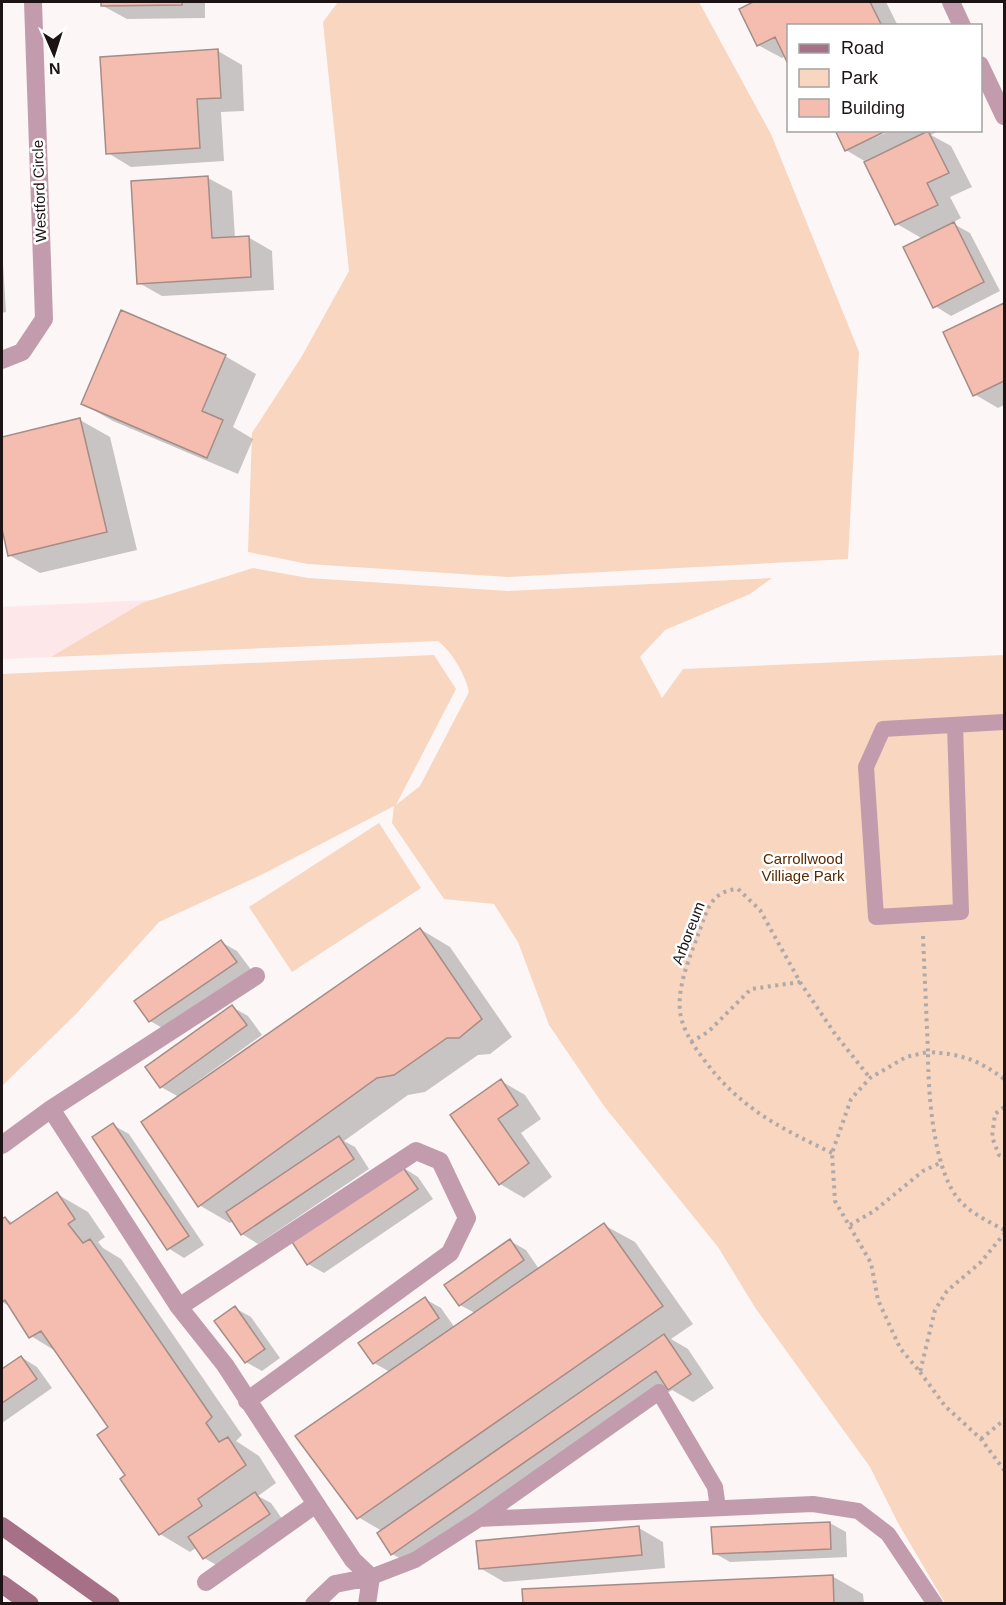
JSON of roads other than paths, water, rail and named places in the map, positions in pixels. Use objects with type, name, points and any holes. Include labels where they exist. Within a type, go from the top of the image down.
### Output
[{"type":"street","name":"Westford Circle","points":[[2,360],[22,352],[44,319],[33,2]]},
{"type":"street","points":[[951,2],[961,24]]},
{"type":"street","points":[[982,67],[1005,116]]},
{"type":"street","points":[[2,1145],[51,1108],[256,976]]},
{"type":"street","points":[[51,1108],[179,1307],[225,1365],[353,1560],[371,1577]]},
{"type":"street","points":[[179,1307],[416,1151],[440,1161],[467,1218],[450,1253],[248,1401]]},
{"type":"street","points":[[206,1582],[316,1504]]},
{"type":"street","points":[[2,1526],[111,1604]]},
{"type":"street","points":[[314,1604],[335,1584],[371,1577]]},
{"type":"street","points":[[367,1604],[371,1577]]},
{"type":"street","points":[[2,1584],[30,1604]]},
{"type":"lane","points":[[955,725],[961,912],[876,917],[866,767],[883,729],[1005,722]]},
{"type":"lane","points":[[371,1577],[415,1560],[479,1519],[659,1392],[715,1487],[718,1508]]},
{"type":"lane","points":[[479,1519],[813,1504],[858,1511],[888,1534],[935,1604]]},
{"type":"park label","name":"Carrollwood Villiage Park","points":[[803,866]]}]
